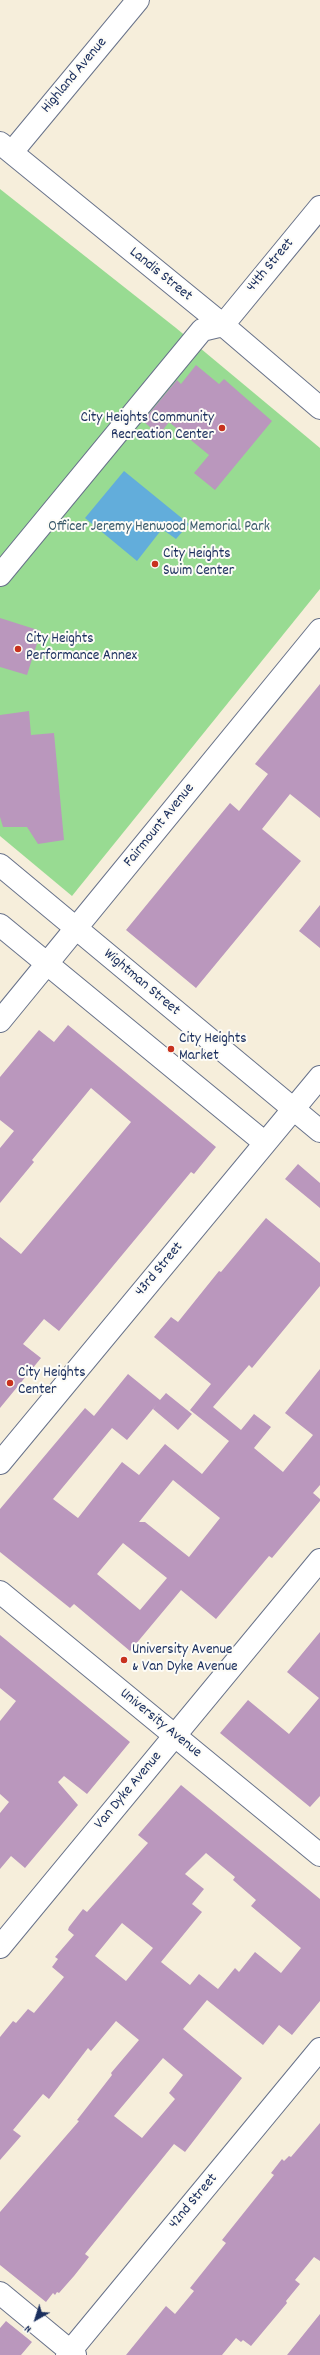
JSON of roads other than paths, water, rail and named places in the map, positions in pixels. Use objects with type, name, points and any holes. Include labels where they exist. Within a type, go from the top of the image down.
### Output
[{"type":"main road","name":"Highland Avenue","points":[[6,147],[138,0]]},
{"type":"main road","name":"Landis Street","points":[[6,147],[320,408]]},
{"type":"main road","name":"44th Street","points":[[222,325],[320,207]]},
{"type":"main road","points":[[0,575],[202,330],[222,325]]},
{"type":"main road","name":"Fairmount Avenue","points":[[0,1021],[320,630]]},
{"type":"main road","name":"Wightman Street","points":[[0,865],[320,1131]]},
{"type":"main road","points":[[0,925],[265,1143]]},
{"type":"main road","name":"43rd Street","points":[[0,1463],[320,1077]]},
{"type":"main road","name":"Van Dyke Avenue","points":[[0,1948],[320,1560]]},
{"type":"main road","name":"University Avenue","points":[[0,1592],[320,1855]]},
{"type":"main road","name":"42nd Street","points":[[71,2354],[320,2049]]},
{"type":"main road","points":[[0,2293],[71,2354]]},
{"type":"water","points":[[124,471],[189,524],[176,539],[162,529],[137,561],[85,518]]},
{"type":"place","name":"City Heights Community Recreation Center","points":[[222,428]]},
{"type":"place","name":"City Heights Swim Center","points":[[155,564]]},
{"type":"place","name":"City Heights Performance Annex","points":[[18,649]]},
{"type":"place","name":"City Heights Market","points":[[171,1049]]},
{"type":"place","name":"City Heights Center","points":[[10,1383]]},
{"type":"place","name":"University Avenue & Van Dyke Avenue","points":[[124,1660]]},
{"type":"park label","name":"Officer Jeremy Henwood Memorial Park","points":[[159,528]]}]
